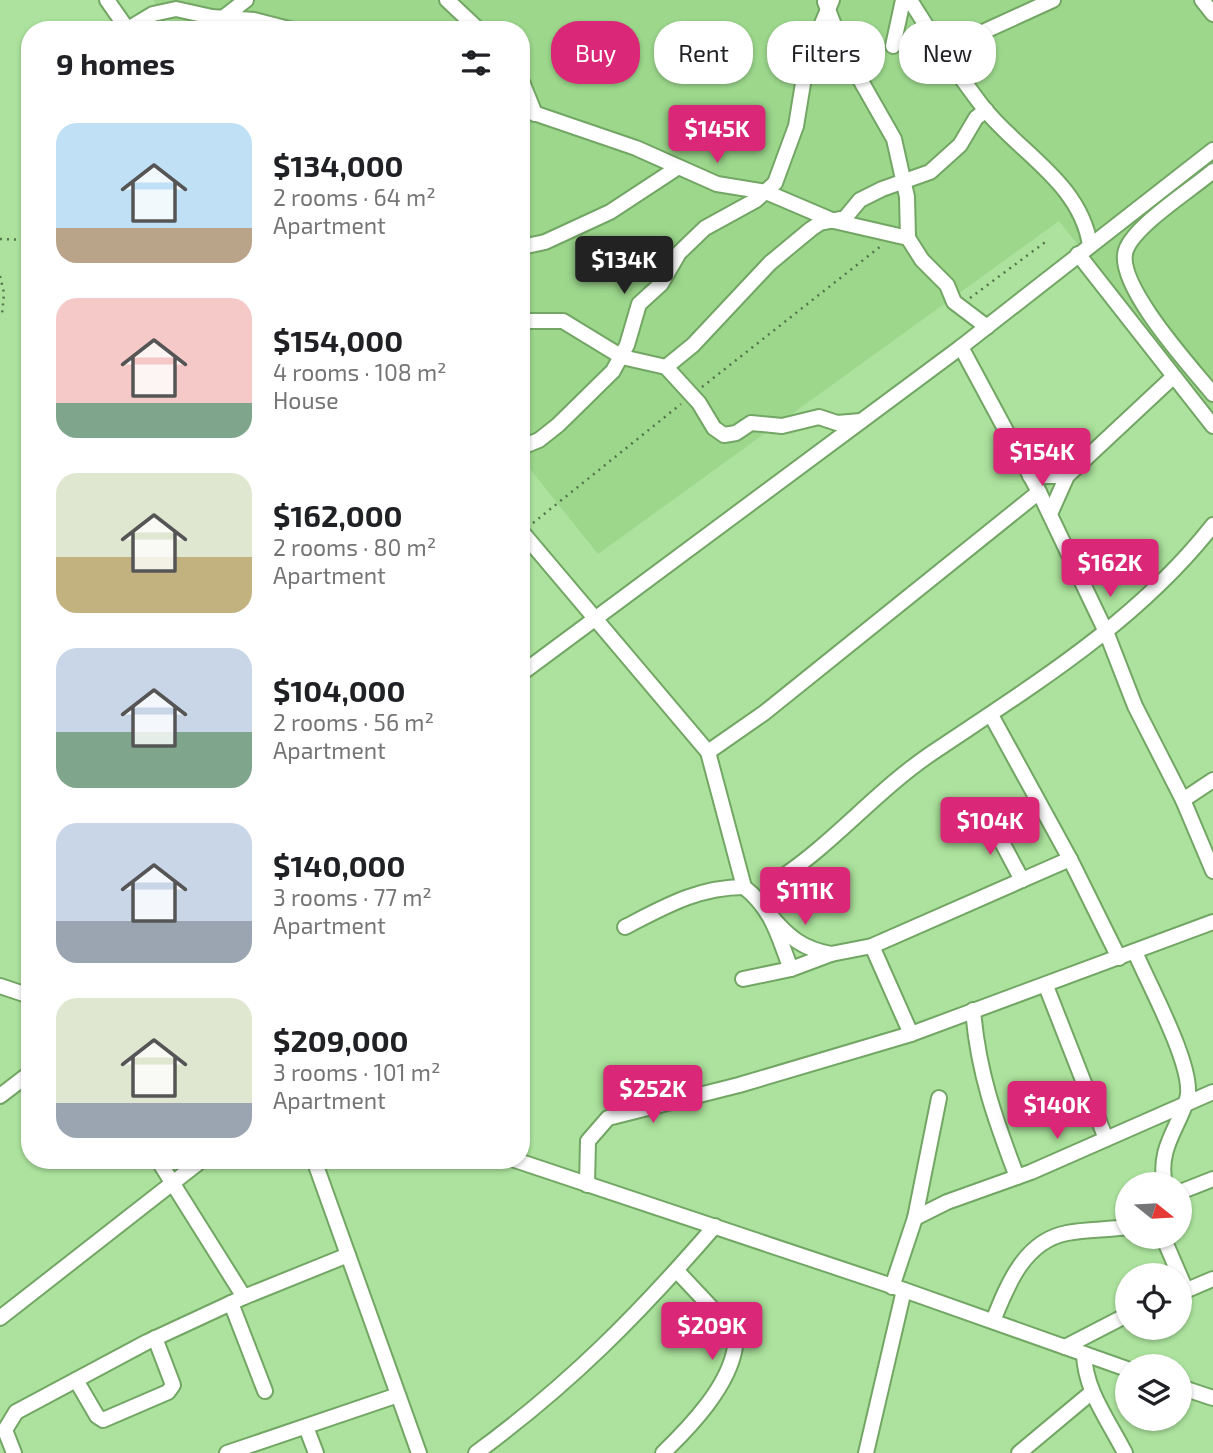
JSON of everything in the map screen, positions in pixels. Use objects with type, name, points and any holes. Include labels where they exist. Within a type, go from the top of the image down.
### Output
[{"type":"street","points":[[107,0],[122,21]]},
{"type":"street","points":[[224,18],[246,0]]},
{"type":"street","points":[[447,0],[469,21]]},
{"type":"street","points":[[893,46],[903,0]]},
{"type":"street","points":[[910,0],[923,21]]},
{"type":"street","points":[[996,26],[1053,0]]},
{"type":"street","points":[[1202,0],[1213,14]]},
{"type":"street","points":[[828,3],[847,58],[890,128],[904,179],[901,237]]},
{"type":"street","points":[[530,444],[558,425],[613,371],[622,356],[639,304],[661,284],[679,253],[714,222],[766,192],[775,183],[787,155],[802,102],[807,59],[828,3]]},
{"type":"street","points":[[141,21],[178,4],[224,18],[258,21]]},
{"type":"street","points":[[966,84],[986,110],[1043,164],[1069,197],[1084,249],[1173,377],[1213,426]]},
{"type":"street","points":[[666,367],[693,345],[770,263],[816,226],[845,218],[860,200],[904,179],[934,169],[960,145],[976,118],[986,110]]},
{"type":"street","points":[[530,112],[636,148],[723,186],[766,192],[834,221],[901,237],[947,285],[959,306],[987,327]]},
{"type":"street","points":[[530,667],[961,347],[1213,150]]},
{"type":"street","points":[[530,245],[545,242],[605,215],[652,187],[677,167]]},
{"type":"street","points":[[1213,171],[1137,233],[1125,251],[1125,275],[1138,299],[1208,376],[1213,394]]},
{"type":"street","points":[[530,321],[563,321],[622,356],[666,367],[699,403],[714,428],[724,435],[736,433],[751,423],[782,426],[819,417],[837,423],[861,421]]},
{"type":"street","points":[[961,347],[1039,492],[1107,634],[1135,706],[1183,800],[1213,871]]},
{"type":"street","points":[[1049,514],[1067,477],[1173,377]]},
{"type":"street","points":[[1030,476],[1067,477]]},
{"type":"street","points":[[708,752],[764,713],[1039,492]]},
{"type":"street","points":[[831,954],[796,942],[770,915],[772,890],[779,879],[931,754],[1107,634],[1159,585],[1213,525]]},
{"type":"street","points":[[530,542],[708,752],[744,887],[762,901],[791,969]]},
{"type":"street","points":[[991,715],[1070,859],[1119,958]]},
{"type":"street","points":[[1183,800],[1213,780]]},
{"type":"street","points":[[989,818],[1022,880]]},
{"type":"street","points":[[743,979],[791,969],[831,954],[872,946],[1070,859]]},
{"type":"street","points":[[625,927],[688,895],[723,887],[744,887]]},
{"type":"street","points":[[587,1185],[588,1141],[608,1118],[739,1085],[911,1034],[1213,922]]},
{"type":"street","points":[[872,946],[911,1034]]},
{"type":"street","points":[[1135,952],[1184,1065],[1187,1100],[1164,1148],[1163,1172]]},
{"type":"street","points":[[0,986],[21,993]]},
{"type":"street","points":[[1046,986],[1106,1139]]},
{"type":"street","points":[[973,1010],[976,1052],[986,1095],[1017,1177]]},
{"type":"street","points":[[0,1096],[21,1080]]},
{"type":"street","points":[[915,1218],[947,1202],[1017,1177],[1213,1092]]},
{"type":"street","points":[[866,1453],[939,1098]]},
{"type":"street","points":[[530,1165],[898,1288],[1115,1365]]},
{"type":"street","points":[[163,1169],[238,1300],[265,1391]]},
{"type":"street","points":[[0,1318],[191,1169]]},
{"type":"street","points":[[317,1169],[419,1453]]},
{"type":"street","points":[[1192,1187],[1213,1179]]},
{"type":"street","points":[[476,1453],[582,1370],[677,1271],[715,1226]]},
{"type":"street","points":[[993,1321],[1015,1270],[1034,1250],[1067,1233],[1115,1228]]},
{"type":"street","points":[[14,1453],[5,1430],[11,1416],[155,1338],[238,1300],[348,1255]]},
{"type":"street","points":[[663,1453],[702,1410],[725,1376],[735,1347],[724,1321],[677,1271]]},
{"type":"street","points":[[1192,1287],[1213,1279]]},
{"type":"street","points":[[1065,1347],[1115,1321]]},
{"type":"street","points":[[76,1380],[97,1416],[103,1420],[168,1392],[173,1385],[155,1338]]},
{"type":"street","points":[[1084,1354],[1084,1370],[1092,1392],[1125,1453]]},
{"type":"street","points":[[1192,1391],[1213,1398]]},
{"type":"street","points":[[1019,1453],[1092,1392]]},
{"type":"street","points":[[227,1453],[398,1395]]},
{"type":"street","points":[[306,1427],[316,1453]]},
{"type":"path","points":[[694,394],[901,237]]},
{"type":"path","points":[[0,239],[21,240]]},
{"type":"path","points":[[959,306],[1048,240]]},
{"type":"path","points":[[0,276],[4,293],[2,315]]},
{"type":"path","points":[[530,526],[684,402]]},
{"type":"shaded area","points":[[153,0],[1213,0],[1213,415],[1059,221],[598,554],[530,469],[530,21],[170,21]]}]
